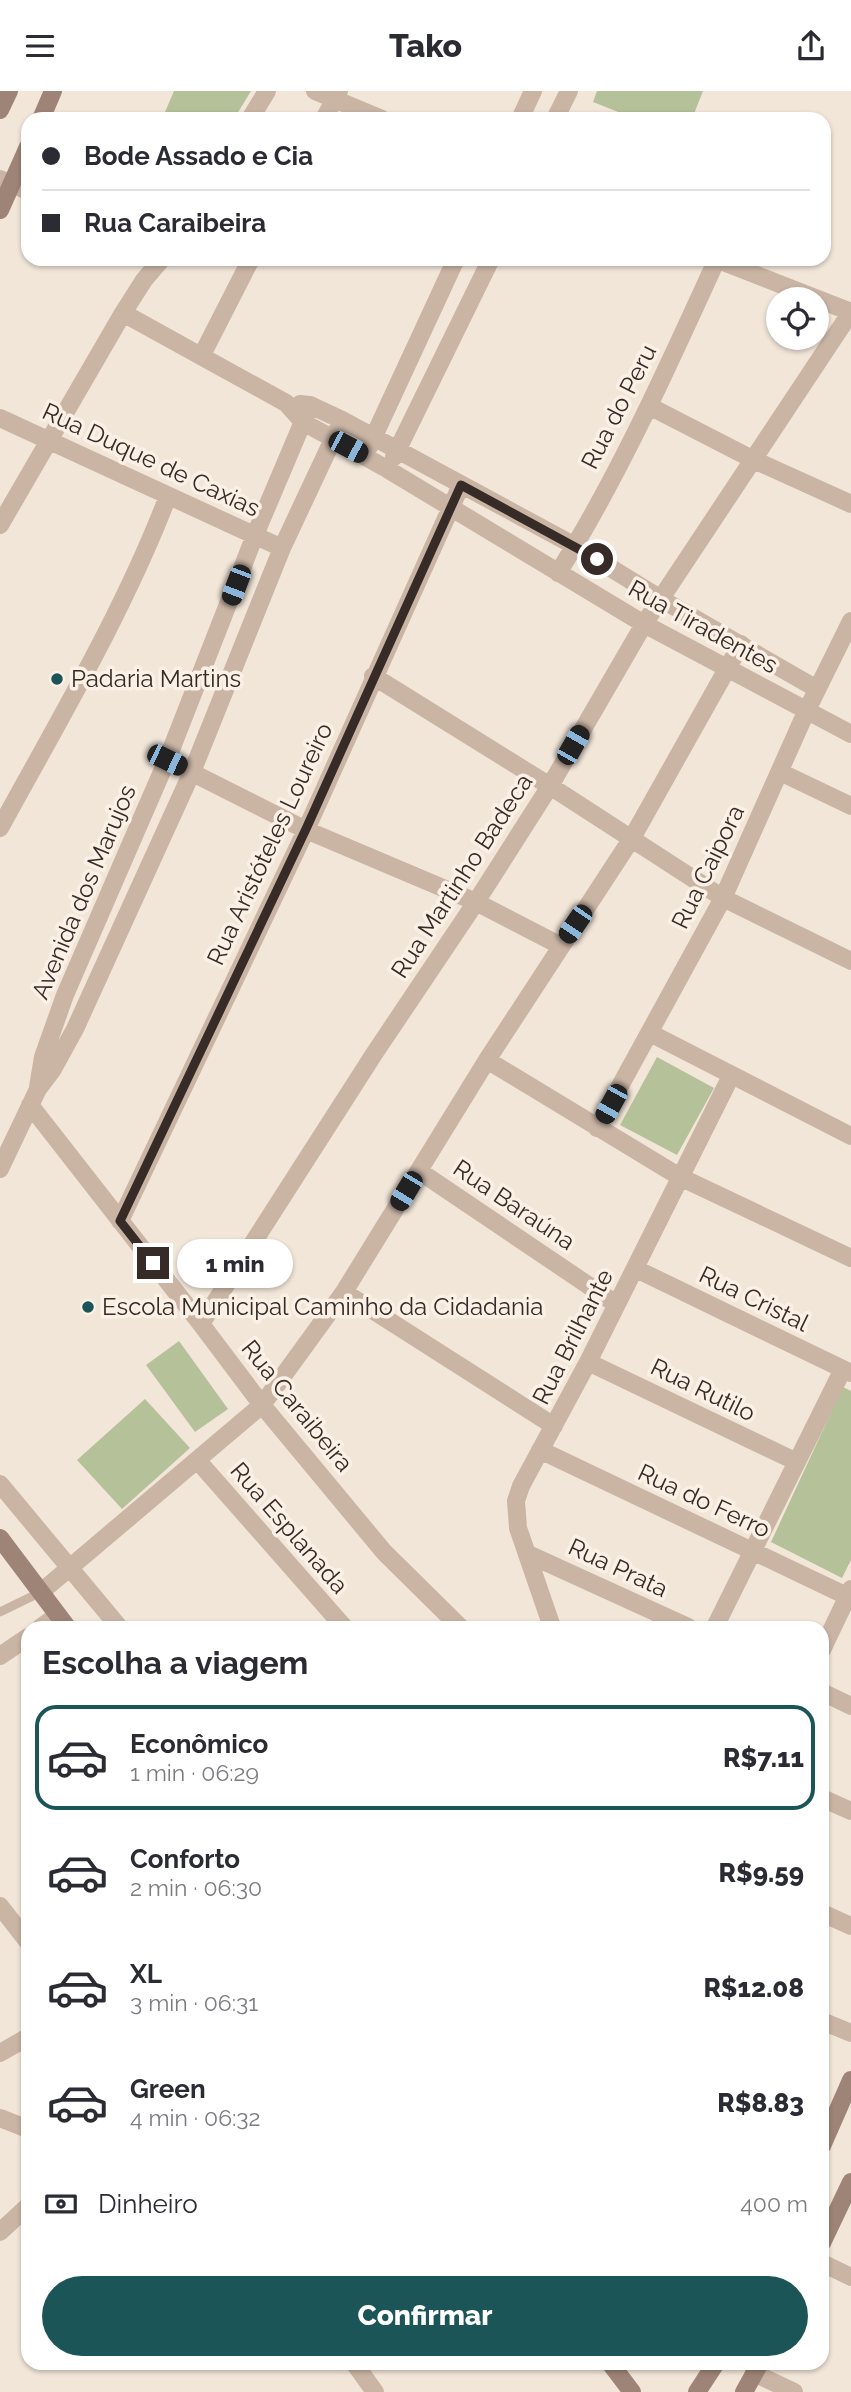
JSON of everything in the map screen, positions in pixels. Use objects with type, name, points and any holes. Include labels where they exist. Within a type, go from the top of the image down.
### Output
[{"type":"main road","points":[[0,110],[9,91]]},
{"type":"main road","points":[[44,112],[53,91]]},
{"type":"main road","points":[[0,211],[21,165]]},
{"type":"main road","points":[[0,1538],[63,1621]]},
{"type":"main road","points":[[829,2130],[851,2080]]},
{"type":"main road","points":[[829,2228],[851,2182]]},
{"type":"main road","points":[[615,2370],[632,2392]]},
{"type":"main road","points":[[698,2392],[712,2370]]},
{"type":"main road","points":[[745,2392],[756,2370]]},
{"type":"street","points":[[254,112],[267,91]]},
{"type":"street","points":[[315,91],[337,95],[369,112]]},
{"type":"street","points":[[523,112],[533,91]]},
{"type":"street","points":[[558,112],[569,91]]},
{"type":"street","points":[[328,112],[337,95]]},
{"type":"street","points":[[0,524],[124,313],[156,266]]},
{"type":"street","points":[[202,355],[247,266]]},
{"type":"street","points":[[364,456],[453,266]]},
{"type":"street","points":[[387,469],[399,450],[488,266]]},
{"type":"street","name":"Rua do Peru","points":[[558,573],[649,406],[714,266]]},
{"type":"street","points":[[735,266],[851,312]]},
{"type":"street","name":"Rua Martinho Badeca","points":[[201,1324],[550,786],[644,624],[851,312]]},
{"type":"street","name":"Rua Tiradentes","points":[[124,313],[286,403],[303,422],[387,469],[644,624],[851,734]]},
{"type":"street","name":"Rua Tiradentes","points":[[286,403],[310,405],[375,437],[575,545],[661,599],[817,689]]},
{"type":"street","name":"Avenida dos Marujos","points":[[34,1097],[49,1036],[167,760],[255,535],[310,405]]},
{"type":"street","points":[[649,406],[754,460],[851,504]]},
{"type":"street","name":"Rua Duque de Caxias","points":[[0,418],[282,548]]},
{"type":"street","name":"Avenida dos Marujos","points":[[0,1169],[34,1097],[75,1029],[192,772],[282,548],[342,420]]},
{"type":"street","name":"Rua Aristóteles Loureiro","points":[[120,1221],[306,829],[461,485]]},
{"type":"street","points":[[0,828],[68,705],[128,587],[168,496]]},
{"type":"street","name":"Rua Caipora","points":[[597,1128],[723,898],[806,712],[851,621]]},
{"type":"street","points":[[41,1593],[262,1405],[344,1292],[487,1060],[632,838],[741,644]]},
{"type":"street","points":[[373,676],[723,898],[851,961]]},
{"type":"street","points":[[167,760],[306,829],[476,902],[561,946]]},
{"type":"street","points":[[780,772],[851,806]]},
{"type":"street","points":[[650,1034],[851,1136]]},
{"type":"street","points":[[487,1060],[680,1177],[851,1258]]},
{"type":"street","name":"Rua Brilhante","points":[[550,1621],[518,1528],[516,1501],[521,1486],[636,1269],[731,1076]]},
{"type":"street","name":"Rua Caraibeira","points":[[34,1097],[120,1221],[262,1405],[384,1552],[454,1621]]},
{"type":"street","name":"Rua Baraúna","points":[[419,1171],[617,1304]]},
{"type":"street","name":"Rua Cristal","points":[[636,1269],[847,1371]]},
{"type":"street","points":[[344,1292],[554,1426]]},
{"type":"street","name":"Rua Rutilo","points":[[588,1362],[797,1462]]},
{"type":"street","points":[[718,1621],[797,1462],[847,1371]]},
{"type":"street","name":"Rua do Ferro","points":[[540,1450],[754,1552],[850,1594]]},
{"type":"street","name":"Rua Esplanada","points":[[198,1461],[339,1621]]},
{"type":"street","points":[[0,1484],[114,1621]]},
{"type":"street","name":"Rua Prata","points":[[528,1554],[675,1621]]},
{"type":"street","points":[[829,1636],[850,1594]]},
{"type":"street","points":[[0,1656],[21,1642]]},
{"type":"street","points":[[829,1695],[851,1706]]},
{"type":"street","points":[[829,1801],[851,1811]]},
{"type":"street","points":[[0,1906],[21,1933]]},
{"type":"street","points":[[829,1916],[851,1926]]},
{"type":"street","points":[[829,2024],[851,2033]]},
{"type":"street","points":[[0,2053],[21,2041]]},
{"type":"street","points":[[0,2118],[21,2126]]},
{"type":"street","points":[[0,2232],[21,2212]]},
{"type":"street","points":[[829,2266],[851,2277]]},
{"type":"street","points":[[359,2370],[375,2392]]},
{"type":"street","points":[[760,2370],[794,2392]]},
{"type":"lane","points":[[0,1612],[41,1593]]},
{"type":"green space","points":[[174,91],[251,91],[238,112],[165,112]]},
{"type":"green space","points":[[597,91],[703,91],[695,112],[618,112],[593,102]]},
{"type":"green space","points":[[657,1057],[714,1088],[677,1155],[620,1125]]},
{"type":"green space","points":[[179,1341],[228,1409],[195,1432],[146,1365]]},
{"type":"green space","points":[[843,1387],[851,1391],[851,1560],[842,1578],[771,1542]]},
{"type":"green space","points":[[145,1399],[190,1448],[122,1509],[77,1460]]},
{"type":"place","name":"Padaria Martins","points":[[57,679]]},
{"type":"place","name":"Escola Municipal Caminho da Cidadania","points":[[88,1307]]},
{"type":"route","points":[[153,1263],[120,1221],[306,829],[461,485],[597,559]]}]
